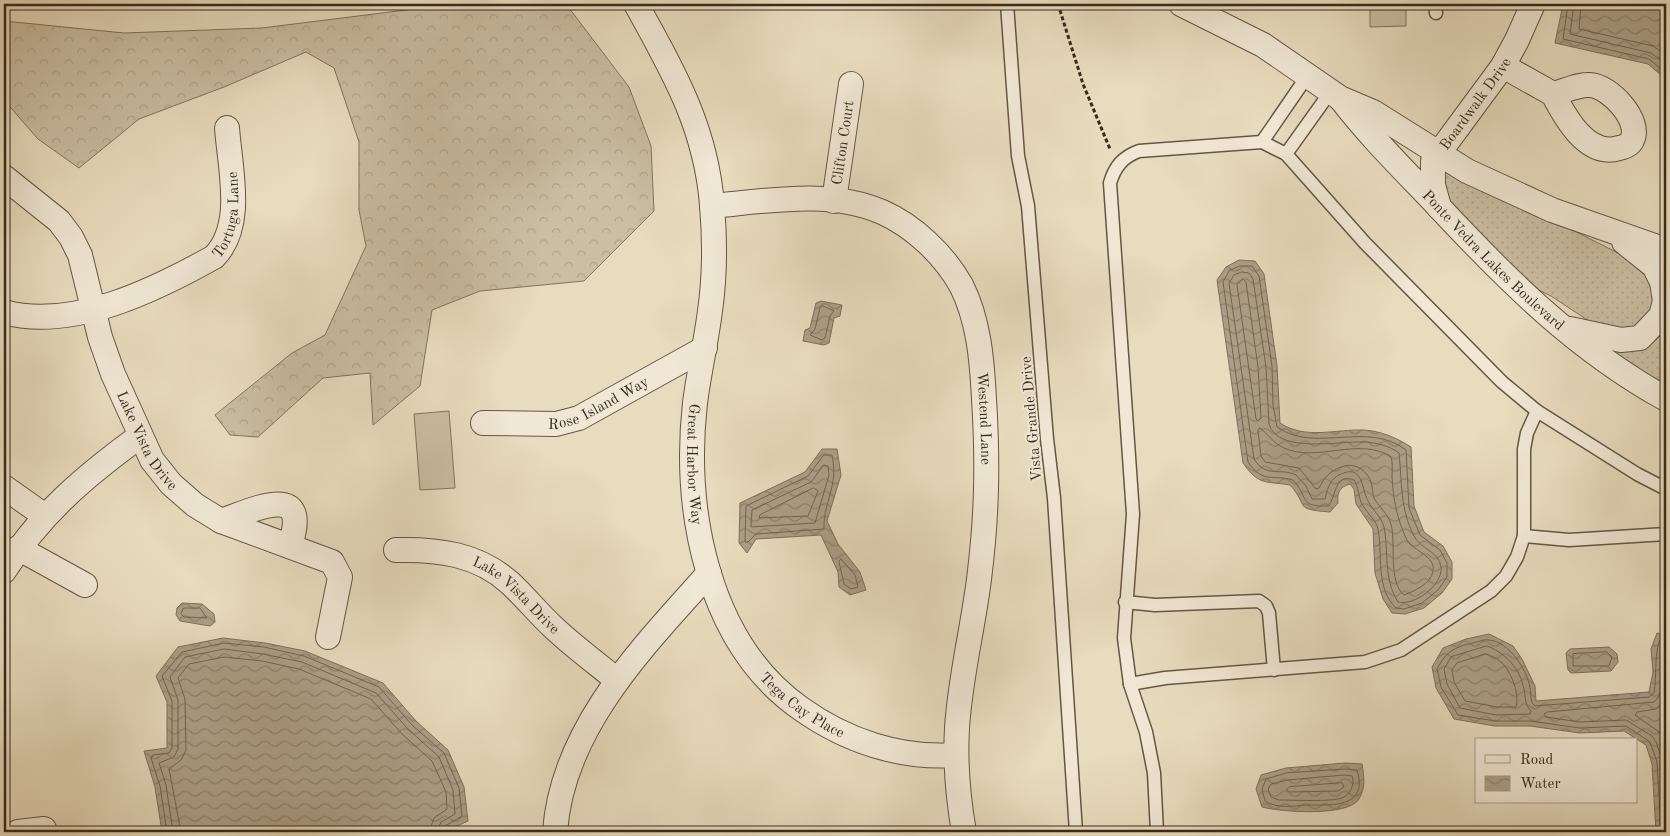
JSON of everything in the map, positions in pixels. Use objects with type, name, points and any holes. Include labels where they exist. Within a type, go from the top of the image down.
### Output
[{"type":"street","name":"Great Harbor Way","points":[[636,4],[680,84],[694,118],[708,171],[712,206],[714,258],[705,348],[695,403],[693,450],[695,504],[700,540],[709,573]]},
{"type":"street","name":"Ponte Vedra Lakes Boulevard","points":[[1181,4],[1248,37],[1336,94],[1373,112],[1436,154],[1499,188],[1552,210],[1666,250]]},
{"type":"street","name":"Boardwalk Drive","points":[[1439,207],[1432,172],[1436,154],[1502,66],[1517,40],[1533,4]]},
{"type":"street","points":[[1502,66],[1553,94]]},
{"type":"street","name":"Clifton Court","points":[[834,201],[851,84]]},
{"type":"street","name":"Ponte Vedra Lakes Boulevard","points":[[1336,94],[1362,126],[1500,272],[1535,306],[1602,359],[1666,399]]},
{"type":"street","name":"Tortuga Lane","points":[[4,312],[20,316],[50,316],[94,310],[140,294],[185,274],[214,258],[224,248],[230,236],[232,206],[227,128]]},
{"type":"street","name":"Lake Vista Drive","points":[[4,177],[59,221],[71,237],[80,255],[113,374],[152,460],[172,484],[195,505],[221,521],[332,562],[340,577],[328,637]]},
{"type":"street","name":"Westend Lane","points":[[712,206],[791,199],[834,201],[859,205],[882,212],[906,225],[928,244],[946,263],[961,286],[976,328],[983,377],[988,451],[987,503],[979,579],[957,725],[956,755],[964,832]]},
{"type":"street","points":[[1561,326],[1621,340],[1640,338],[1661,316],[1665,300],[1662,282],[1654,266],[1609,231]]},
{"type":"street","name":"Rose Island Way","points":[[483,423],[556,424],[579,418],[705,348]]},
{"type":"street","points":[[4,571],[18,548],[44,516],[92,472],[140,436]]},
{"type":"street","points":[[4,487],[44,516]]},
{"type":"street","points":[[221,521],[266,504],[280,503],[289,507],[294,513],[296,521],[290,545]]},
{"type":"street","points":[[18,548],[85,584]]},
{"type":"street","name":"Lake Vista Drive","points":[[396,550],[450,552],[474,560],[489,568],[510,582],[552,626],[617,680]]},
{"type":"street","points":[[556,832],[562,793],[576,753],[596,712],[617,680],[709,573]]},
{"type":"street","name":"Tega Cay Place","points":[[709,573],[722,608],[748,656],[790,702],[816,720],[843,734],[872,745],[905,754],[956,755]]},
{"type":"street","points":[[18,832],[44,830]]},
{"type":"lane","name":"Vista Grande Drive","points":[[1007,4],[1017,147],[1028,206],[1047,439],[1054,498],[1076,832]]},
{"type":"lane","points":[[1262,142],[1308,75]]},
{"type":"lane","points":[[1286,154],[1336,94]]},
{"type":"lane","points":[[1157,832],[1154,773],[1146,732],[1130,684],[1124,638],[1125,602],[1132,549],[1133,514],[1110,183],[1118,165],[1129,155],[1139,150],[1262,142],[1286,154],[1366,243],[1445,326],[1502,382],[1537,410],[1637,474],[1666,490]]},
{"type":"lane","points":[[1130,684],[1165,678],[1365,662],[1400,650],[1491,591],[1506,576],[1517,557],[1524,536],[1524,448],[1527,433],[1537,410]]},
{"type":"lane","points":[[1524,536],[1569,540],[1666,534]]},
{"type":"lane","points":[[1125,602],[1155,605],[1259,601],[1266,606],[1269,612],[1274,670]]},
{"type":"path","points":[[1058,4],[1083,84],[1118,165]]},
{"type":"green space","points":[[519,4],[566,4],[629,87],[651,146],[654,211],[584,281],[480,291],[432,310],[420,386],[373,425],[370,373],[323,378],[258,437],[230,435],[215,415],[292,353],[325,335],[366,246],[359,210],[359,142],[334,68],[306,52],[224,87],[139,119],[79,168],[38,139],[4,100],[4,21],[124,33],[262,28],[414,9]]},
{"type":"green space","points":[[1370,4],[1406,4],[1406,26],[1370,27]]},
{"type":"green space","points":[[1443,165],[1632,260],[1643,269],[1656,294],[1652,308],[1640,326],[1626,331],[1595,325],[1551,296],[1520,281],[1447,199]]},
{"type":"green space","points":[[1666,327],[1666,391],[1601,348],[1620,351],[1638,349],[1654,342]]},
{"type":"green space","points":[[449,411],[455,488],[420,490],[414,414]]},
{"type":"water","points":[[1563,4],[1666,4],[1666,79],[1648,64],[1555,43]]},
{"type":"water","points":[[1239,260],[1255,261],[1264,274],[1277,366],[1280,423],[1300,431],[1310,432],[1364,430],[1377,432],[1411,447],[1414,506],[1424,532],[1443,546],[1452,562],[1452,579],[1442,593],[1424,608],[1405,614],[1392,613],[1383,599],[1375,573],[1373,529],[1356,504],[1354,489],[1350,484],[1343,487],[1340,491],[1338,503],[1330,512],[1311,510],[1303,506],[1290,485],[1259,479],[1243,463],[1217,280],[1226,267]]},
{"type":"water","points":[[821,301],[842,305],[840,316],[834,318],[829,343],[824,345],[803,341],[805,330],[810,328],[816,303]]},
{"type":"water","points":[[822,449],[837,449],[841,475],[827,521],[838,544],[860,572],[866,590],[850,595],[839,587],[838,572],[821,535],[756,539],[747,553],[739,543],[740,503],[805,472]]},
{"type":"water","points":[[182,603],[202,604],[214,614],[215,622],[210,626],[180,621],[176,615],[177,608]]},
{"type":"water","points":[[1657,633],[1666,635],[1666,832],[1656,832],[1652,764],[1646,745],[1638,738],[1624,731],[1580,733],[1530,726],[1495,726],[1454,719],[1436,688],[1432,667],[1443,648],[1466,639],[1489,634],[1513,646],[1522,659],[1535,686],[1536,701],[1649,692],[1653,672],[1651,649]]},
{"type":"water","points":[[223,638],[265,643],[305,651],[383,683],[416,721],[448,750],[464,787],[468,821],[444,832],[162,832],[155,787],[144,751],[167,748],[167,702],[156,676],[178,647]]},
{"type":"water","points":[[1609,647],[1617,654],[1618,662],[1611,671],[1571,673],[1568,670],[1566,653],[1570,649]]},
{"type":"water","points":[[1345,763],[1362,764],[1364,786],[1359,799],[1352,805],[1342,809],[1313,812],[1262,807],[1256,789],[1261,775],[1286,768]]}]
